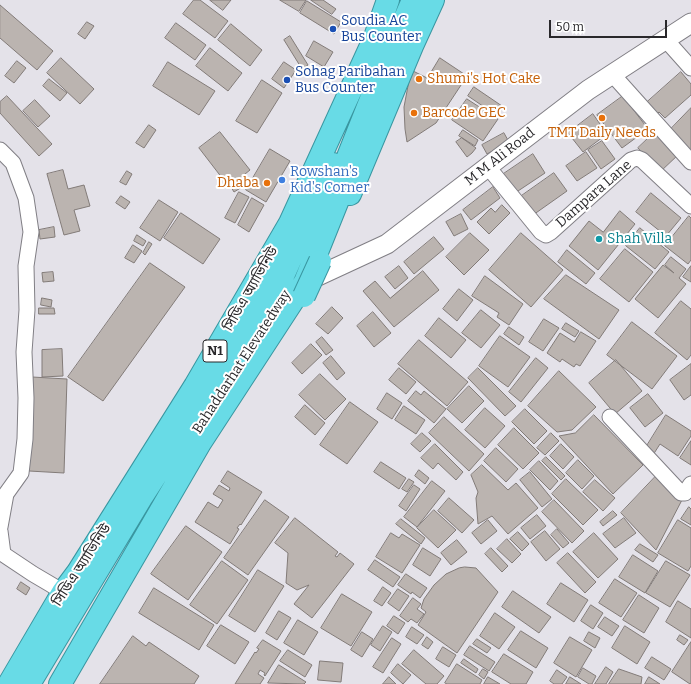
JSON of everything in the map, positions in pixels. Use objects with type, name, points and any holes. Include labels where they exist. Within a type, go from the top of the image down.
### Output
[{"type":"highway","name":"সিডিএ অ্যাভিনিউ","points":[[9,684],[63,592],[78,572],[195,386],[290,223],[375,37],[388,0]]},
{"type":"highway","name":"Bahaddarhat Elevatedway","points":[[29,684],[142,498],[278,287],[321,192],[402,0]]},
{"type":"highway","name":"Bahaddarhat Elevatedway","points":[[45,684],[150,504],[285,300],[333,194],[413,0]]},
{"type":"highway","points":[[60,684],[200,442],[304,289],[421,0]]},
{"type":"highway","points":[[66,684],[320,261],[340,218],[412,46],[433,0]]},
{"type":"street","name":"M M Ali Road","points":[[304,289],[387,244],[588,90],[691,23]]},
{"type":"street","points":[[666,40],[691,68]]},
{"type":"street","points":[[613,75],[691,162]]},
{"type":"street","points":[[0,150],[13,163],[26,198],[31,232],[26,266],[27,310],[24,352],[26,398],[25,439],[20,473],[6,494],[0,527]]},
{"type":"street","name":"Dampara Lane","points":[[488,167],[541,232],[546,235],[631,160],[636,158],[642,160],[691,206]]},
{"type":"street","points":[[610,417],[681,493],[685,493],[691,484]]},
{"type":"street","points":[[0,531],[2,554],[63,592]]},
{"type":"building","points":[[194,0],[200,0],[228,21],[215,38],[183,14]]},
{"type":"building","points":[[210,0],[231,0],[223,10]]},
{"type":"building","points":[[280,0],[306,0],[299,11]]},
{"type":"building","points":[[311,0],[323,0],[336,9],[332,14]]},
{"type":"building","points":[[307,1],[341,22],[334,34],[300,13]]},
{"type":"building","points":[[0,5],[53,51],[37,70],[0,38]]},
{"type":"building","points":[[87,22],[94,26],[85,39],[78,34]]},
{"type":"building","points":[[176,23],[206,45],[195,60],[165,38]]},
{"type":"building","points":[[231,24],[262,50],[250,66],[218,40]]},
{"type":"building","points":[[290,36],[308,65],[302,69],[284,40]]},
{"type":"building","points":[[314,41],[333,52],[324,67],[306,56]]},
{"type":"building","points":[[210,48],[242,73],[228,91],[196,66]]},
{"type":"building","points":[[61,58],[94,89],[80,104],[47,73]]},
{"type":"building","points":[[440,58],[467,76],[436,123],[407,142],[404,107],[411,70],[427,78]]},
{"type":"building","points":[[17,61],[26,68],[14,83],[5,76]]},
{"type":"building","points":[[168,62],[215,91],[199,115],[153,86]]},
{"type":"building","points":[[284,62],[296,70],[284,88],[272,79]]},
{"type":"building","points":[[681,72],[691,84],[691,95],[665,118],[659,112],[656,115],[645,104]]},
{"type":"building","points":[[49,79],[67,93],[60,101],[43,86]]},
{"type":"building","points":[[262,80],[282,93],[257,133],[236,121]]},
{"type":"building","points":[[474,87],[502,106],[496,115],[468,96]]},
{"type":"building","points":[[7,96],[52,144],[39,156],[0,113],[0,102]]},
{"type":"building","points":[[623,96],[648,129],[622,148],[597,115]]},
{"type":"building","points":[[467,99],[498,119],[483,141],[452,120]]},
{"type":"building","points":[[35,100],[50,116],[38,127],[23,111]]},
{"type":"building","points":[[691,108],[691,153],[669,131]]},
{"type":"building","points":[[593,114],[607,134],[583,152],[568,133]]},
{"type":"building","points":[[149,125],[156,130],[144,148],[136,143]]},
{"type":"building","points":[[463,130],[478,140],[475,146],[459,136]]},
{"type":"building","points":[[657,130],[679,154],[660,172],[638,148]]},
{"type":"building","points":[[220,132],[250,170],[229,187],[199,148]]},
{"type":"building","points":[[504,133],[509,142],[487,154],[482,145]]},
{"type":"building","points":[[462,138],[476,148],[467,157],[456,142]]},
{"type":"building","points":[[602,141],[615,159],[601,169],[588,150]]},
{"type":"building","points":[[270,149],[290,161],[266,202],[246,190]]},
{"type":"building","points":[[586,152],[597,168],[577,181],[566,166]]},
{"type":"building","points":[[533,154],[545,173],[515,193],[502,175]]},
{"type":"building","points":[[63,170],[68,189],[84,185],[90,206],[74,210],[80,231],[64,235],[47,174]]},
{"type":"building","points":[[127,171],[132,174],[126,185],[120,182]]},
{"type":"building","points":[[554,173],[567,191],[533,215],[520,197]]},
{"type":"building","points":[[244,179],[247,184],[234,192],[231,187]]},
{"type":"building","points":[[493,187],[500,198],[471,220],[463,210]]},
{"type":"building","points":[[239,192],[249,197],[235,223],[225,218]]},
{"type":"building","points":[[651,193],[681,218],[666,236],[636,212]]},
{"type":"building","points":[[121,196],[130,202],[125,209],[116,203]]},
{"type":"building","points":[[252,198],[264,205],[249,232],[238,225]]},
{"type":"building","points":[[159,200],[178,212],[160,241],[140,228]]},
{"type":"building","points":[[502,205],[510,213],[489,234],[477,222],[491,208],[495,212]]},
{"type":"building","name":"Shah Villa","points":[[620,211],[635,224],[598,270],[569,246],[589,221],[603,232]]},
{"type":"building","points":[[181,213],[220,239],[203,264],[164,238]]},
{"type":"building","points":[[461,214],[468,229],[454,236],[446,222]]},
{"type":"building","points":[[689,216],[691,218],[691,260],[688,264],[665,246]]},
{"type":"building","points":[[54,227],[55,237],[40,239],[39,230]]},
{"type":"building","points":[[640,228],[669,252],[655,269],[626,246]]},
{"type":"building","points":[[470,233],[489,250],[464,275],[446,257]]},
{"type":"building","points":[[521,233],[563,270],[531,307],[489,270]]},
{"type":"building","points":[[137,235],[146,241],[143,246],[134,241]]},
{"type":"building","points":[[434,237],[444,249],[414,274],[404,262]]},
{"type":"building","points":[[149,242],[152,244],[145,255],[143,253]]},
{"type":"building","points":[[133,245],[142,251],[134,263],[125,258]]},
{"type":"building","points":[[625,249],[653,272],[629,302],[600,279]]},
{"type":"building","points":[[567,250],[595,273],[586,284],[558,262]]},
{"type":"building","points":[[671,257],[686,269],[679,278],[686,284],[658,318],[635,299],[663,265],[674,273],[665,265]]},
{"type":"building","points":[[150,263],[185,287],[103,401],[68,377]]},
{"type":"building","points":[[399,266],[408,278],[395,289],[385,277]]},
{"type":"building","points":[[691,266],[691,282],[683,277]]},
{"type":"building","points":[[423,271],[439,290],[394,327],[363,291],[375,281],[390,298]]},
{"type":"building","points":[[53,272],[54,281],[43,282],[42,273]]},
{"type":"building","points":[[566,275],[619,310],[599,339],[544,299]]},
{"type":"building","points":[[485,276],[523,304],[509,325],[497,317],[499,313],[472,296]]},
{"type":"building","points":[[459,289],[473,300],[457,321],[443,309]]},
{"type":"building","points":[[42,298],[52,300],[51,307],[41,305]]},
{"type":"building","points":[[681,301],[691,309],[691,355],[687,360],[655,333]]},
{"type":"building","points":[[332,307],[343,318],[328,334],[316,324]]},
{"type":"building","points":[[39,308],[54,308],[55,314],[39,314]]},
{"type":"building","points":[[481,310],[500,325],[481,348],[462,333]]},
{"type":"building","points":[[373,312],[391,333],[374,347],[357,326]]},
{"type":"building","points":[[439,318],[466,340],[451,358],[425,336]]},
{"type":"building","points":[[544,319],[559,328],[543,351],[529,342]]},
{"type":"building","points":[[632,322],[677,356],[652,389],[607,355]]},
{"type":"building","points":[[566,323],[579,331],[575,337],[562,329]]},
{"type":"building","points":[[509,327],[524,337],[519,345],[504,334]]},
{"type":"building","points":[[581,332],[596,341],[580,366],[576,364],[574,367],[562,359],[560,362],[547,353],[560,333],[574,342]]},
{"type":"building","points":[[500,336],[530,357],[508,387],[479,366]]},
{"type":"building","points":[[322,337],[333,350],[326,355],[316,342]]},
{"type":"building","points":[[419,340],[468,382],[447,406],[398,364]]},
{"type":"building","points":[[311,344],[322,355],[302,374],[292,363]]},
{"type":"building","points":[[62,349],[63,376],[42,377],[42,350]]},
{"type":"building","points":[[331,356],[345,373],[337,380],[323,363]]},
{"type":"building","points":[[536,358],[548,368],[521,402],[509,392]]},
{"type":"building","points":[[616,360],[642,391],[615,414],[589,383]]},
{"type":"building","points":[[691,364],[691,395],[684,400],[670,380]]},
{"type":"building","points":[[399,368],[416,382],[406,394],[389,380]]},
{"type":"building","points":[[478,368],[516,406],[505,416],[468,378]]},
{"type":"building","points":[[559,371],[596,407],[572,430],[557,432],[528,406]]},
{"type":"building","points":[[320,374],[346,399],[325,420],[299,395]]},
{"type":"building","points":[[32,377],[67,379],[64,473],[29,471]]},
{"type":"building","points":[[469,386],[484,401],[462,423],[447,409]]},
{"type":"building","points":[[416,391],[421,395],[424,391],[446,409],[434,423],[408,401]]},
{"type":"building","points":[[387,393],[402,403],[392,419],[377,409]]},
{"type":"building","points":[[648,394],[663,413],[645,427],[630,408]]},
{"type":"building","points":[[350,402],[378,422],[347,464],[320,445]]},
{"type":"building","points":[[305,405],[325,423],[315,435],[295,417]]},
{"type":"building","points":[[404,406],[425,420],[416,434],[395,420]]},
{"type":"building","points":[[485,408],[505,426],[485,448],[465,430]]},
{"type":"building","points":[[525,409],[547,431],[534,444],[512,422]]},
{"type":"building","points":[[594,415],[643,465],[613,494],[559,436],[575,433]]},
{"type":"building","points":[[666,415],[691,431],[691,436],[678,456],[660,444],[653,455],[645,449]]},
{"type":"building","points":[[444,417],[484,454],[469,471],[429,433]]},
{"type":"building","points":[[514,428],[539,453],[523,469],[498,445]]},
{"type":"building","points":[[422,433],[431,441],[420,452],[411,444]]},
{"type":"building","points":[[551,433],[559,441],[545,455],[537,448]]},
{"type":"building","points":[[691,441],[691,465],[680,458]]},
{"type":"building","points":[[435,444],[463,472],[456,480],[438,463],[433,469],[421,458]]},
{"type":"building","points":[[561,444],[574,457],[563,469],[550,456]]},
{"type":"building","points":[[496,448],[518,469],[506,482],[484,461]]},
{"type":"building","points":[[546,457],[565,476],[561,480],[542,461]]},
{"type":"building","points":[[578,460],[594,476],[582,489],[566,473]]},
{"type":"building","points":[[539,461],[558,481],[550,490],[530,470]]},
{"type":"building","points":[[381,462],[406,478],[399,489],[374,472]]},
{"type":"building","points":[[482,465],[508,490],[516,483],[538,508],[508,534],[492,516],[478,524],[476,498],[478,492],[471,475]]},
{"type":"building","points":[[419,470],[429,478],[425,484],[415,476]]},
{"type":"building","points":[[228,471],[262,492],[241,525],[240,524],[237,528],[239,529],[230,544],[195,522],[208,502],[218,508],[223,500],[213,494],[219,485],[229,491],[230,488],[221,482]]},
{"type":"building","points":[[530,472],[552,499],[542,507],[520,480]]},
{"type":"building","points":[[658,474],[683,498],[656,550],[621,513]]},
{"type":"building","points":[[409,479],[414,482],[407,492],[402,489]]},
{"type":"building","points":[[566,479],[598,510],[583,525],[552,494]]},
{"type":"building","points":[[595,480],[615,498],[603,511],[583,492]]},
{"type":"building","points":[[432,481],[445,491],[417,527],[404,517]]},
{"type":"building","points":[[414,485],[420,489],[406,511],[399,506]]},
{"type":"building","points":[[449,498],[474,520],[462,533],[438,511]]},
{"type":"building","points":[[265,500],[289,517],[248,575],[224,558]]},
{"type":"building","points":[[554,500],[584,531],[572,543],[542,512]]},
{"type":"building","points":[[689,507],[691,509],[691,525],[681,519]]},
{"type":"building","points":[[434,510],[456,530],[438,548],[417,528]]},
{"type":"building","points":[[613,511],[617,515],[603,526],[600,522]]},
{"type":"building","points":[[537,515],[546,526],[530,539],[521,528]]},
{"type":"building","points":[[295,518],[338,552],[335,556],[337,557],[340,553],[354,564],[312,618],[294,604],[309,585],[297,590],[286,583],[288,553],[275,543]]},
{"type":"building","points":[[624,518],[636,533],[615,548],[603,534]]},
{"type":"building","points":[[401,519],[425,538],[421,544],[396,524]]},
{"type":"building","points":[[488,520],[497,531],[481,544],[472,533]]},
{"type":"building","points":[[678,520],[691,528],[691,566],[688,571],[658,553]]},
{"type":"building","points":[[186,526],[222,552],[188,600],[151,574]]},
{"type":"building","points":[[557,529],[569,543],[563,548],[551,535]]},
{"type":"building","points":[[545,531],[560,549],[546,561],[531,542]]},
{"type":"building","points":[[518,532],[529,544],[522,551],[510,539]]},
{"type":"building","points":[[391,533],[399,538],[402,534],[420,545],[402,573],[376,557]]},
{"type":"building","points":[[594,533],[618,559],[598,578],[573,552]]},
{"type":"building","points":[[507,539],[521,554],[512,563],[497,549]]},
{"type":"building","points":[[457,540],[467,552],[451,565],[441,553]]},
{"type":"building","points":[[640,544],[658,555],[653,562],[635,550]]},
{"type":"building","points":[[423,548],[441,559],[430,576],[413,565]]},
{"type":"building","points":[[491,548],[508,566],[502,572],[485,554]]},
{"type":"building","points":[[568,553],[596,582],[585,593],[557,563]]},
{"type":"building","points":[[633,555],[658,571],[645,593],[619,577]]},
{"type":"building","points":[[375,560],[400,577],[393,587],[368,570]]},
{"type":"building","points":[[222,561],[248,580],[217,624],[190,605]]},
{"type":"building","points":[[666,561],[690,575],[670,607],[646,593]]},
{"type":"building","points":[[465,567],[476,568],[498,592],[457,653],[418,625],[426,612],[421,608],[424,599],[434,585],[446,574]]},
{"type":"building","points":[[258,570],[284,586],[255,632],[229,616]]},
{"type":"building","points":[[406,574],[427,588],[420,598],[398,585]]},
{"type":"building","points":[[615,579],[637,593],[621,617],[599,603]]},
{"type":"building","points":[[21,582],[30,588],[26,595],[17,589]]},
{"type":"building","points":[[561,583],[588,600],[574,622],[547,604]]},
{"type":"building","points":[[383,587],[391,593],[382,606],[374,601]]},
{"type":"building","points":[[154,588],[214,625],[199,650],[139,613]]},
{"type":"building","points":[[398,589],[409,596],[399,611],[388,603]]},
{"type":"building","points":[[513,591],[551,617],[539,633],[502,607]]},
{"type":"building","points":[[342,594],[372,612],[351,646],[321,628]]},
{"type":"building","points":[[639,595],[659,608],[644,633],[623,620]]},
{"type":"building","points":[[413,598],[421,604],[417,609],[424,614],[417,623],[411,619],[408,622],[400,616]]},
{"type":"building","points":[[678,601],[691,609],[691,638],[666,622]]},
{"type":"building","points":[[591,605],[603,613],[593,629],[581,621]]},
{"type":"building","points":[[279,611],[291,618],[277,640],[266,633]]},
{"type":"building","points":[[495,613],[515,627],[499,649],[480,636]]},
{"type":"building","points":[[394,616],[405,623],[398,634],[387,626]]},
{"type":"building","points":[[605,617],[619,626],[612,636],[598,627]]},
{"type":"building","points":[[298,620],[318,632],[304,655],[284,643]]},
{"type":"building","points":[[221,625],[249,642],[235,664],[207,646]]},
{"type":"building","points":[[383,626],[392,632],[380,651],[371,645]]},
{"type":"building","points":[[625,626],[650,642],[637,664],[612,648]]},
{"type":"building","points":[[412,627],[424,635],[417,644],[406,637]]},
{"type":"building","points":[[521,631],[548,648],[536,668],[508,650]]},
{"type":"building","points":[[362,632],[373,639],[362,657],[351,650]]},
{"type":"building","points":[[589,632],[600,638],[595,648],[584,641]]},
{"type":"building","points":[[680,635],[688,640],[684,645],[677,640]]},
{"type":"building","points":[[133,636],[146,646],[149,642],[199,676],[194,684],[100,684]]},
{"type":"building","points":[[427,637],[433,642],[428,649],[422,645]]},
{"type":"building","points":[[570,637],[592,650],[576,677],[554,663]]},
{"type":"building","points":[[392,638],[401,644],[383,673],[373,667]]},
{"type":"building","points":[[477,639],[491,648],[487,653],[473,644]]},
{"type":"building","points":[[263,640],[281,651],[265,676],[265,673],[260,670],[258,674],[264,678],[260,684],[235,684],[255,652],[256,653],[259,649],[257,648]]},
{"type":"building","points":[[691,642],[691,684],[690,684],[672,672]]},
{"type":"building","points":[[470,646],[495,662],[489,671],[464,655]]},
{"type":"building","points":[[443,647],[456,655],[449,667],[436,659]]},
{"type":"building","points":[[288,650],[312,665],[305,677],[280,661]]},
{"type":"building","points":[[414,650],[444,676],[437,684],[426,684],[402,664]]},
{"type":"building","points":[[504,654],[533,672],[526,684],[511,684],[492,672]]},
{"type":"building","points":[[652,657],[671,669],[664,680],[645,668]]},
{"type":"building","points":[[464,659],[478,669],[476,673],[461,663]]},
{"type":"building","points":[[320,661],[343,663],[341,682],[318,680]]},
{"type":"building","points":[[398,664],[411,675],[403,684],[391,673]]},
{"type":"building","points":[[457,664],[482,680],[480,684],[445,683]]},
{"type":"building","points":[[279,665],[306,682],[304,684],[268,683]]},
{"type":"building","points":[[606,667],[613,672],[606,684],[595,684]]},
{"type":"building","points":[[583,668],[596,676],[592,684],[589,684],[578,677]]},
{"type":"building","points":[[483,669],[488,672],[484,679],[479,675]]},
{"type":"building","points":[[619,669],[642,677],[641,684],[609,684]]},
{"type":"building","points":[[557,670],[567,677],[562,684],[554,684],[550,681]]},
{"type":"building","points":[[389,677],[396,684],[383,684]]},
{"type":"building","points":[[488,677],[500,684],[484,684]]},
{"type":"building","points":[[570,677],[581,684],[566,684]]},
{"type":"building","points":[[649,677],[660,684],[645,684]]},
{"type":"place","name":"Soudia AC Bus Counter","points":[[333,29]]},
{"type":"place","name":"Shumi's Hot Cake","points":[[419,79]]},
{"type":"place","name":"Sohag Paribahan Bus Counter","points":[[287,80]]},
{"type":"place","name":"Barcode GEC","points":[[414,113]]},
{"type":"place","name":"TMT Daily Needs","points":[[602,118]]},
{"type":"place","name":"Rowshan's Kid's Corner","points":[[282,180]]},
{"type":"place","name":"Dhaba","points":[[267,183]]},
{"type":"place","name":"Shah Villa","points":[[599,239]]}]
